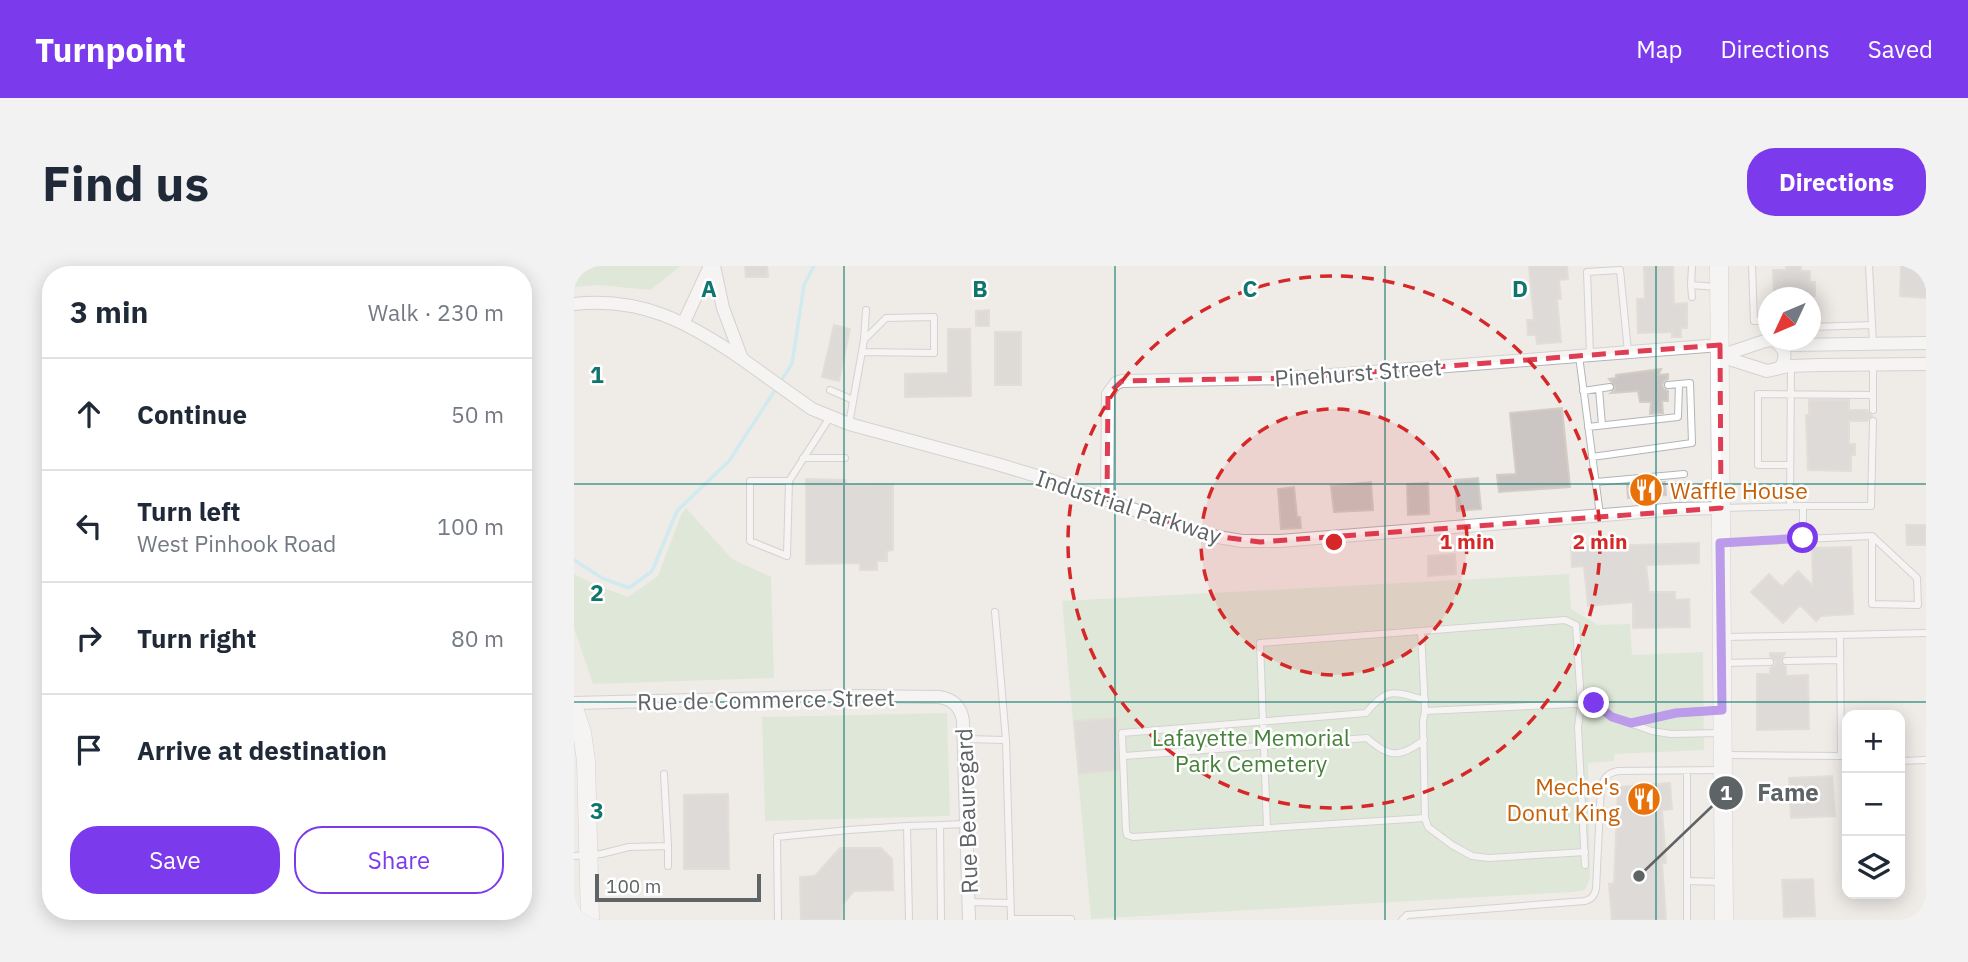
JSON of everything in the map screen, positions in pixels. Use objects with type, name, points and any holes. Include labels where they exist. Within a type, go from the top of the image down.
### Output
[{"type":"main road","points":[[1719,266],[1724,920]]},
{"type":"main road","points":[[574,709],[582,732],[586,761],[581,856],[590,920]]},
{"type":"street","points":[[684,322],[712,266]]},
{"type":"street","points":[[712,266],[723,308],[746,361]]},
{"type":"street","name":"Industrial Parkway","points":[[574,304],[635,307],[684,322],[746,361],[806,405],[830,417],[997,464],[1107,499],[1206,535],[1260,542],[1678,509],[1721,508]]},
{"type":"street","points":[[1720,351],[1758,343]]},
{"type":"street","points":[[1821,345],[1926,343]]},
{"type":"street","points":[[1784,350],[1785,367]]},
{"type":"street","points":[[1720,351],[1767,371],[1785,367],[1926,364]]},
{"type":"street","name":"Pinehurst Street","points":[[1107,499],[1108,394],[1116,383],[1122,381],[1293,378],[1628,352],[1720,351]]},
{"type":"street","name":"Rue de Commerce Street","points":[[574,703],[850,696],[939,697],[956,704]]},
{"type":"street","name":"Rue Beauregard","points":[[956,704],[962,715],[964,739],[969,920]]},
{"type":"lane","points":[[1692,266],[1692,297]]},
{"type":"lane","points":[[1752,266],[1754,321],[1758,321]]},
{"type":"lane","points":[[1870,266],[1873,344]]},
{"type":"lane","points":[[1600,515],[1583,391],[1587,272],[1620,270],[1628,352]]},
{"type":"lane","points":[[1691,285],[1719,287]]},
{"type":"lane","points":[[849,424],[863,352],[866,310]]},
{"type":"lane","points":[[863,352],[934,353],[934,317],[886,318],[864,340]]},
{"type":"lane","points":[[1821,327],[1872,325]]},
{"type":"lane","points":[[1873,365],[1873,410]]},
{"type":"lane","points":[[1785,367],[1790,395],[1790,506]]},
{"type":"lane","points":[[1592,457],[1692,443],[1690,383],[1668,385]]},
{"type":"lane","points":[[1588,427],[1678,417],[1679,384]]},
{"type":"lane","points":[[1583,391],[1610,387]]},
{"type":"lane","points":[[1599,389],[1602,425]]},
{"type":"lane","points":[[831,390],[853,400]]},
{"type":"lane","points":[[1790,466],[1758,465],[1758,394],[1873,396]]},
{"type":"lane","points":[[789,481],[750,481],[750,541],[787,556],[789,481],[830,417]]},
{"type":"lane","points":[[1721,508],[1871,506],[1873,421]]},
{"type":"lane","points":[[803,458],[845,457]]},
{"type":"lane","points":[[1596,482],[1684,474]]},
{"type":"lane","points":[[1803,506],[1803,538]]},
{"type":"lane","points":[[1720,543],[1872,536],[1917,578],[1917,605],[1872,604],[1872,536]]},
{"type":"lane","points":[[995,612],[1006,740],[1011,919],[1072,919]]},
{"type":"lane","points":[[1267,827],[1260,643],[1565,620],[1576,625],[1585,865]]},
{"type":"lane","points":[[1421,631],[1425,700],[1424,818],[1428,827],[1472,856],[1489,858],[1585,852]]},
{"type":"lane","points":[[1721,637],[1926,633]]},
{"type":"lane","points":[[1840,635],[1842,710]]},
{"type":"lane","points":[[1786,662],[1840,660]]},
{"type":"lane","points":[[1722,663],[1770,662]]},
{"type":"lane","points":[[1424,818],[1133,837],[1128,835],[1126,830],[1122,733],[1366,713],[1379,697],[1392,693],[1425,700]]},
{"type":"lane","points":[[1425,712],[1594,703],[1612,717],[1652,731],[1671,734],[1722,733]]},
{"type":"lane","points":[[1631,723],[1676,713],[1722,710]]},
{"type":"lane","points":[[1124,756],[1367,738],[1380,749],[1394,754],[1411,750],[1424,740]]},
{"type":"lane","points":[[964,739],[1006,740]]},
{"type":"lane","points":[[1402,920],[1407,915],[1590,900],[1596,889],[1601,786],[1611,773],[1687,772],[1723,763],[1842,757]]},
{"type":"lane","points":[[1905,761],[1926,760]]},
{"type":"lane","points":[[1687,772],[1687,920]]},
{"type":"lane","points":[[664,774],[668,866]]},
{"type":"lane","points":[[778,920],[777,837],[906,826],[966,824]]},
{"type":"lane","points":[[940,825],[941,920]]},
{"type":"lane","points":[[906,826],[909,920]]},
{"type":"lane","points":[[581,856],[601,855],[629,847],[667,846]]},
{"type":"lane","points":[[1687,881],[1724,883]]},
{"type":"lane","points":[[968,902],[1010,902]]},
{"type":"highlighted area","points":[[1720,345],[1721,508],[1260,542],[1206,535],[1107,499],[1108,394],[1122,381],[1293,378]]},
{"type":"green space","points":[[574,266],[681,266],[650,290],[598,285],[574,287]]},
{"type":"green space","points":[[686,508],[732,559],[771,577],[774,678],[593,684],[574,628],[574,574],[628,597],[658,576]]},
{"type":"green space","name":"Lafayette Memorial Park Cemetery","points":[[1569,574],[1571,609],[1598,625],[1630,624],[1632,655],[1703,652],[1704,750],[1615,754],[1614,761],[1588,763],[1590,878],[1585,890],[1091,919],[1062,601]]},
{"type":"green space","points":[[947,713],[950,816],[765,821],[762,717]]},
{"type":"building","points":[[745,266],[767,266],[768,277],[746,277]]},
{"type":"building","points":[[1529,266],[1567,266],[1568,279],[1559,280],[1561,299],[1557,299],[1561,342],[1537,344],[1536,335],[1528,335],[1527,320],[1534,320]]},
{"type":"building","points":[[1644,266],[1673,266],[1674,304],[1687,303],[1687,328],[1681,328],[1681,337],[1672,337],[1672,332],[1638,333],[1637,299],[1645,299]]},
{"type":"building","points":[[1786,266],[1801,266],[1801,271],[1810,271],[1810,282],[1815,282],[1815,287],[1774,287],[1773,270],[1786,270]]},
{"type":"building","points":[[1901,266],[1926,266],[1926,298],[1900,296]]},
{"type":"building","points":[[989,310],[989,326],[976,326],[976,311]]},
{"type":"building","points":[[834,325],[850,329],[839,381],[822,377]]},
{"type":"building","points":[[948,329],[970,329],[971,396],[905,397],[905,374],[948,373]]},
{"type":"building","points":[[995,332],[1021,332],[1021,385],[995,385]]},
{"type":"building","points":[[1661,369],[1658,375],[1668,374],[1668,379],[1662,385],[1668,391],[1668,401],[1662,401],[1663,413],[1650,414],[1651,402],[1640,402],[1638,391],[1611,393],[1615,386],[1609,379],[1616,378],[1616,375]]},
{"type":"building","points":[[1809,400],[1849,400],[1849,410],[1867,410],[1872,416],[1867,421],[1849,421],[1849,444],[1855,444],[1855,455],[1851,455],[1851,471],[1808,470],[1806,415],[1809,415]]},
{"type":"building","points":[[1562,408],[1570,487],[1499,492],[1497,475],[1516,474],[1510,413]]},
{"type":"building","points":[[1478,478],[1481,509],[1457,511],[1455,480]]},
{"type":"building","points":[[806,479],[846,480],[846,485],[893,484],[893,550],[887,551],[887,561],[877,561],[877,570],[860,570],[860,563],[806,564]]},
{"type":"building","points":[[1371,482],[1373,510],[1334,512],[1331,486]]},
{"type":"building","name":"Waffle House","points":[[1665,482],[1666,495],[1628,498],[1627,485]]},
{"type":"building","points":[[1428,483],[1429,514],[1408,515],[1407,484]]},
{"type":"building","points":[[1294,487],[1301,528],[1281,529],[1278,489]]},
{"type":"building","points":[[1906,525],[1926,525],[1926,545],[1907,545]]},
{"type":"building","points":[[1699,543],[1699,563],[1646,565],[1649,592],[1675,592],[1675,600],[1689,599],[1690,627],[1633,628],[1633,602],[1588,606],[1584,566],[1572,567],[1571,547]]},
{"type":"building","points":[[1851,547],[1853,614],[1821,616],[1816,621],[1800,605],[1783,623],[1751,592],[1769,574],[1782,587],[1798,571],[1813,586],[1812,548]]},
{"type":"building","points":[[1455,554],[1456,574],[1428,576],[1428,556]]},
{"type":"building","points":[[1770,653],[1785,653],[1780,662],[1786,667],[1786,676],[1808,675],[1809,729],[1757,730],[1757,674],[1770,674],[1770,668],[1776,661]]},
{"type":"building","points":[[1116,718],[1118,770],[1079,774],[1074,721]]},
{"type":"building","points":[[1832,776],[1835,816],[1791,818],[1789,778]]},
{"type":"building","points":[[1670,783],[1672,809],[1662,810],[1666,920],[1612,920],[1609,884],[1614,883],[1618,787]]},
{"type":"building","points":[[728,794],[729,869],[684,869],[684,795]]},
{"type":"building","points":[[840,848],[881,848],[892,859],[893,890],[854,891],[842,905],[842,920],[801,920],[800,877],[815,876]]},
{"type":"building","points":[[1813,879],[1815,916],[1784,917],[1782,880]]},
{"type":"waterway","points":[[574,560],[602,578],[629,588],[652,571],[677,511],[729,461],[792,364],[804,285],[814,266]]},
{"type":"place","name":"Waffle House","points":[[1646,490]]},
{"type":"place","name":"Meche's Donut King","points":[[1644,799]]},
{"type":"place","name":"Fame","points":[[1639,876]]},
{"type":"route","points":[[1594,703],[1612,717],[1631,723],[1676,713],[1722,710],[1720,543],[1803,538]]}]
